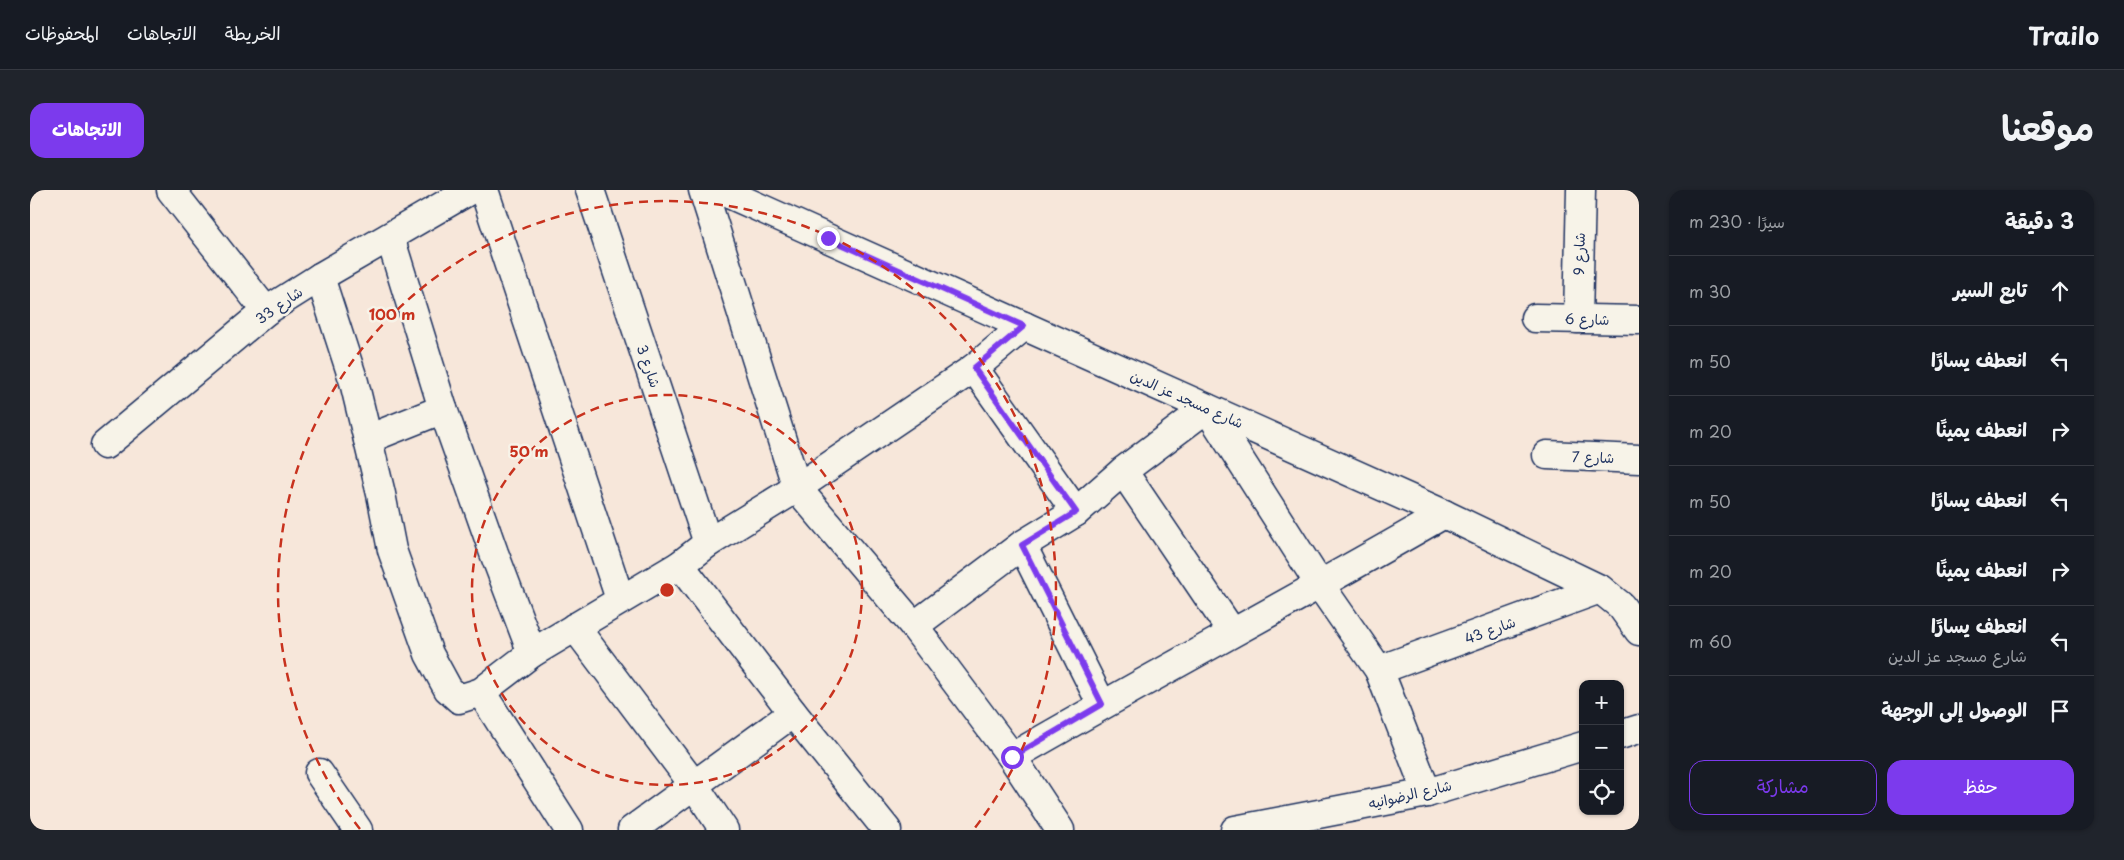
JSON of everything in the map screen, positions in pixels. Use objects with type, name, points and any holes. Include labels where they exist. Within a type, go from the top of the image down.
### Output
[{"type":"street","points":[[171,190],[266,311]]},
{"type":"street","name":"شارع 33","points":[[105,445],[266,311],[320,277],[470,190]]},
{"type":"street","points":[[484,190],[620,599]]},
{"type":"street","name":"شارع 3","points":[[590,190],[708,543]]},
{"type":"street","points":[[702,190],[797,488],[914,626],[1012,757],[1060,830]]},
{"type":"street","name":"شارع مسجد عز الدين","points":[[720,190],[1444,514],[1600,589],[1621,606],[1639,630]]},
{"type":"street","name":"شارع 9","points":[[1578,318],[1581,190]]},
{"type":"street","points":[[390,236],[444,409],[494,554],[532,653]]},
{"type":"street","points":[[320,277],[354,382],[392,550],[429,654],[451,694],[459,698],[481,692],[532,653],[680,565],[708,543],[797,488],[974,368],[1024,326]]},
{"type":"street","name":"شارع 6","points":[[1535,318],[1639,320]]},
{"type":"street","points":[[974,368],[1076,512]]},
{"type":"street","points":[[914,626],[1022,545],[1076,512],[1123,470],[1207,408],[1320,585],[1379,670],[1427,793]]},
{"type":"street","points":[[368,439],[444,409]]},
{"type":"street","name":"شارع 7","points":[[1546,455],[1639,459]]},
{"type":"street","points":[[1123,470],[1232,632]]},
{"type":"street","points":[[1012,757],[1102,704],[1320,585],[1444,514]]},
{"type":"street","points":[[1022,545],[1102,704]]},
{"type":"street","points":[[680,565],[793,713],[887,830]]},
{"type":"street","name":"شارع 43","points":[[1379,670],[1600,589]]},
{"type":"street","points":[[576,627],[694,785],[724,830]]},
{"type":"street","points":[[481,692],[569,830]]},
{"type":"street","points":[[632,830],[793,713]]},
{"type":"street","points":[[1624,734],[1639,729]]},
{"type":"street","name":"شارع الرضوانيه","points":[[1235,830],[1427,793],[1579,747]]},
{"type":"street","points":[[319,773],[358,830]]},
{"type":"route","points":[[828,238],[1024,326],[974,368],[1076,512],[1022,545],[1102,704],[1012,757]]}]
